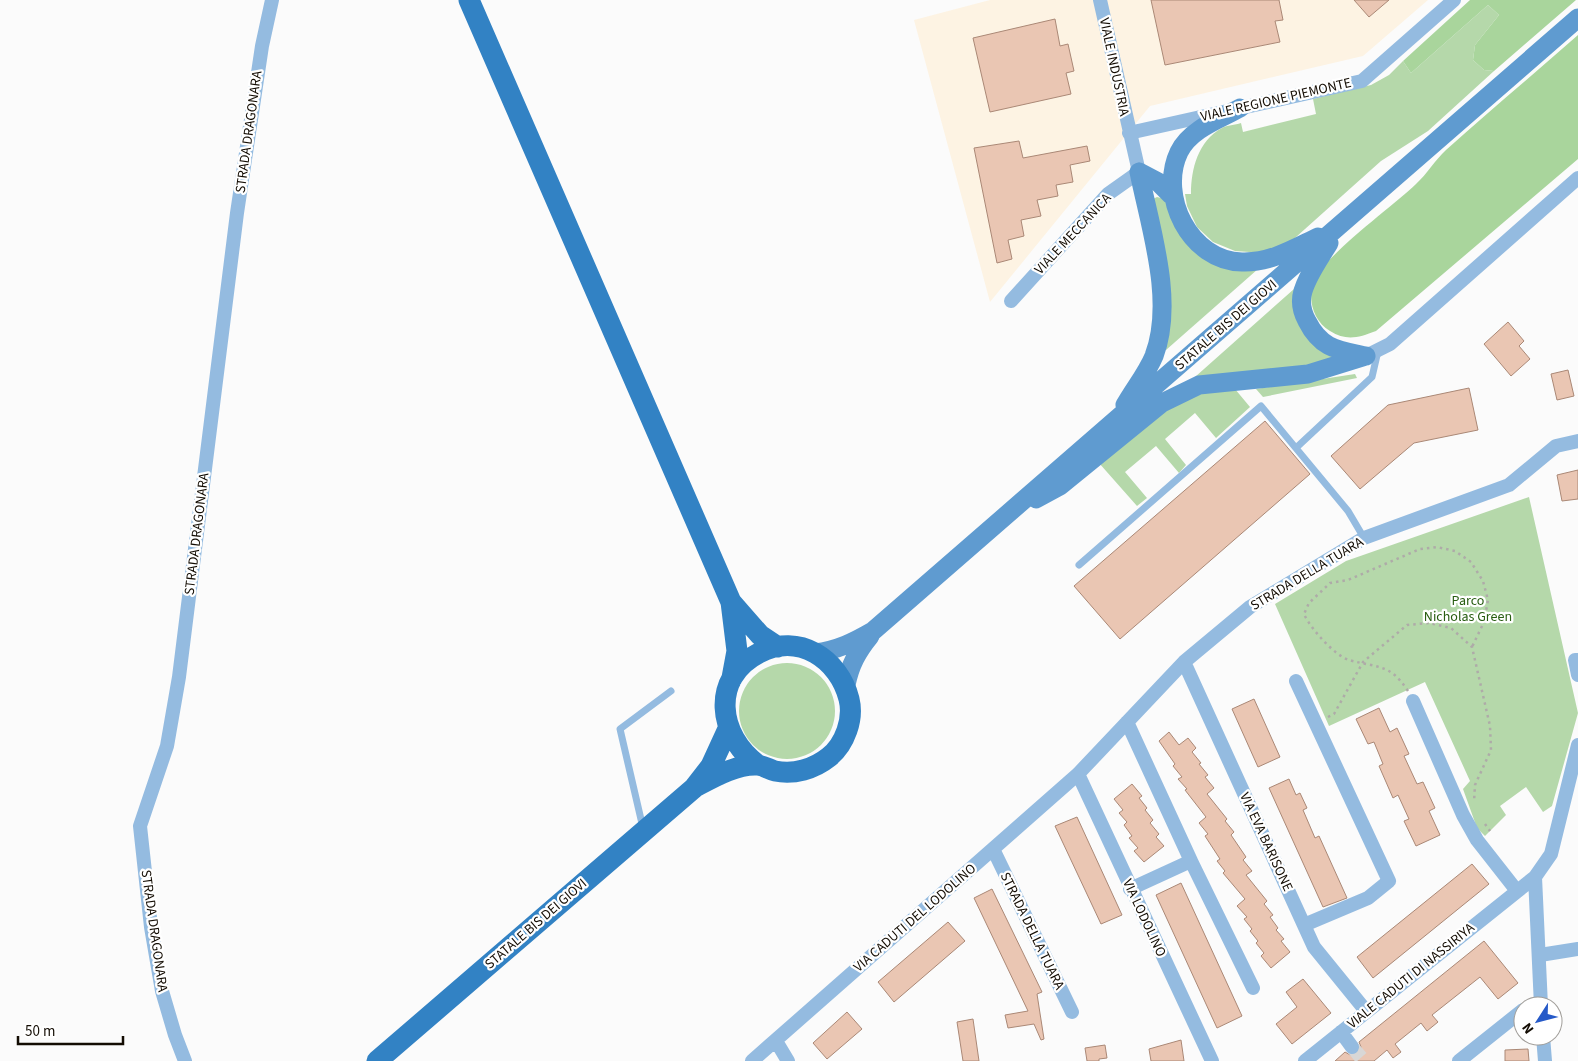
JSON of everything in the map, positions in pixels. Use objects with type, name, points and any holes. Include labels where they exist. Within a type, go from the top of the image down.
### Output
[{"type":"main road","points":[[469,0],[731,602],[737,651],[731,682]]},
{"type":"main road","name":"STATALE BIS DEI GIOVI","points":[[846,685],[849,668],[857,652],[873,631],[1578,18]]},
{"type":"main road","points":[[1171,194],[1173,169],[1180,150],[1192,136],[1204,127],[1240,108]]},
{"type":"main road","points":[[1138,172],[1158,182],[1171,194],[1181,218],[1192,237],[1208,252],[1226,260],[1241,262],[1261,261],[1281,254],[1339,227]]},
{"type":"main road","points":[[1117,419],[1154,356],[1161,320],[1162,287],[1138,172]]},
{"type":"main road","points":[[1339,227],[1313,269],[1303,290],[1301,303],[1313,333],[1321,342],[1334,349],[1372,354]]},
{"type":"main road","points":[[1008,513],[1060,486],[1162,403],[1199,385],[1308,374],[1372,354]]},
{"type":"main road","points":[[731,602],[760,635],[778,647]]},
{"type":"main road","name":"STATALE BIS DEI GIOVI","points":[[815,652],[838,672],[846,685],[850,704],[849,723],[842,741],[830,756],[814,767],[796,772],[776,771],[758,765],[745,756],[735,743],[728,729],[725,713],[726,697],[731,682],[743,665],[759,653],[778,647],[797,647],[815,652],[831,651],[848,645],[873,631]]},
{"type":"main road","name":"STATALE BIS DEI GIOVI","points":[[378,1061],[694,788],[711,766],[728,729]]},
{"type":"main road","name":"STATALE BIS DEI GIOVI","points":[[694,788],[722,774],[758,765]]},
{"type":"street","name":"STRADA DRAGONARA","points":[[185,1061],[174,1035],[162,991],[151,928],[140,826],[167,746],[179,677],[237,213],[262,46],[272,0]]},
{"type":"street","name":"VIALE INDUSTRIA","points":[[1100,0],[1138,172]]},
{"type":"street","name":"VIALE REGIONE PIEMONTE","points":[[1129,133],[1362,81],[1454,0]]},
{"type":"street","name":"VIALE MECCANICA","points":[[1011,302],[1108,194],[1138,172]]},
{"type":"street","points":[[1372,354],[1390,344],[1578,178]]},
{"type":"street","name":"STRADA DELLA TUARA","points":[[1078,774],[1184,662],[1250,607],[1364,538],[1509,485],[1556,446],[1578,441]]},
{"type":"street","points":[[1578,660],[1575,660],[1578,675]]},
{"type":"street","name":"VIA EVA BARISONE","points":[[1184,662],[1314,947],[1366,1011]]},
{"type":"street","points":[[1296,681],[1389,881],[1368,898],[1304,925]]},
{"type":"street","points":[[1413,701],[1463,815],[1477,840],[1516,891]]},
{"type":"street","points":[[1127,722],[1191,861],[1253,988]]},
{"type":"street","points":[[1541,996],[1535,877],[1551,854],[1578,745]]},
{"type":"street","name":"VIA CADUTI DEL LODOLINO","points":[[752,1061],[1078,774]]},
{"type":"street","name":"VIA LODOLINO","points":[[1078,774],[1130,889],[1212,1061]]},
{"type":"street","name":"STRADA DELLA TUARA","points":[[993,849],[1072,1012]]},
{"type":"street","points":[[1130,889],[1191,861]]},
{"type":"street","name":"VIALE CADUTI DI NASSIRIYA","points":[[1305,1061],[1535,877]]},
{"type":"street","points":[[1540,955],[1578,949]]},
{"type":"street","points":[[1459,1061],[1513,1018]]},
{"type":"street","points":[[1341,1032],[1352,1047]]},
{"type":"street","points":[[776,1041],[788,1061]]},
{"type":"street","points":[[1543,1046],[1544,1061]]},
{"type":"lane","points":[[1297,447],[1372,377],[1372,354]]},
{"type":"lane","points":[[1079,565],[1261,406],[1297,447],[1348,511],[1364,538]]},
{"type":"lane","points":[[644,831],[620,729],[671,691]]},
{"type":"path","points":[[1413,701],[1400,678],[1385,667],[1348,660],[1309,625],[1304,614],[1309,602],[1330,582],[1348,580],[1420,549],[1437,547],[1455,551],[1471,562],[1483,581],[1488,600],[1484,622],[1472,647]]},
{"type":"path","points":[[1326,719],[1334,714],[1363,662],[1407,625],[1429,623],[1451,628],[1472,647],[1490,726],[1491,750],[1475,785],[1473,800],[1476,808]]},
{"type":"path","points":[[1484,823],[1490,831]]},
{"type":"shaded area","points":[[990,0],[1428,0],[1363,56],[1150,106],[990,302],[914,20]]},
{"type":"green space","points":[[1470,0],[1576,0],[1494,71],[1484,70],[1473,60],[1475,45],[1499,15],[1488,5],[1411,73],[1403,61]]},
{"type":"green space","points":[[1488,5],[1499,15],[1475,45],[1473,60],[1484,70],[1494,71],[1428,131],[1381,161],[1286,246],[1264,253],[1235,251],[1213,242],[1197,227],[1187,206],[1185,194],[1191,194],[1194,166],[1207,140],[1214,134],[1224,127],[1241,123],[1243,132],[1316,114],[1313,99],[1371,85],[1389,75],[1403,61],[1411,73]]},
{"type":"green space","points":[[1578,35],[1578,159],[1376,331],[1358,337],[1347,337],[1336,334],[1324,327],[1313,309],[1311,295],[1314,281],[1331,258],[1416,184],[1446,150]]},
{"type":"green space","points":[[1157,197],[1165,199],[1189,238],[1258,269],[1166,350],[1153,199]]},
{"type":"green space","points":[[1294,289],[1296,303],[1344,355],[1322,365],[1195,377]]},
{"type":"green space","points":[[1355,374],[1357,378],[1263,397],[1256,389]]},
{"type":"green space","points":[[1235,389],[1250,407],[1216,438],[1195,413],[1165,439],[1186,465],[1179,473],[1156,446],[1125,472],[1147,498],[1137,506],[1099,463],[1149,417],[1190,394]]},
{"type":"green space","name":"Parco Nicholas Green","points":[[1529,497],[1578,713],[1552,806],[1543,812],[1526,787],[1500,806],[1506,815],[1485,836],[1477,828],[1463,789],[1470,781],[1425,682],[1329,726],[1275,604],[1346,561]]},
{"type":"green space","points":[[787,663],[805,667],[821,677],[831,693],[835,711],[831,729],[821,745],[805,755],[787,759],[769,755],[753,745],[743,729],[739,711],[743,693],[753,677],[769,667]]},
{"type":"building","points":[[1151,0],[1279,0],[1283,20],[1275,21],[1280,42],[1165,65]]},
{"type":"building","points":[[1354,0],[1389,0],[1369,17]]},
{"type":"building","points":[[1055,19],[1060,46],[1068,44],[1074,71],[1066,73],[1071,94],[990,112],[973,38]]},
{"type":"building","points":[[1019,141],[1023,158],[1087,146],[1090,161],[1070,165],[1073,182],[1056,185],[1058,196],[1037,200],[1041,216],[1021,220],[1024,236],[1008,240],[1012,259],[997,263],[974,148]]},
{"type":"building","points":[[1508,322],[1524,341],[1519,346],[1530,359],[1511,376],[1484,344]]},
{"type":"building","points":[[1568,370],[1574,396],[1557,400],[1551,374]]},
{"type":"building","points":[[1469,388],[1478,430],[1414,443],[1360,489],[1331,456],[1388,405]]},
{"type":"building","points":[[1265,421],[1310,474],[1120,639],[1074,586]]},
{"type":"building","points":[[1578,470],[1578,499],[1562,501],[1557,475]]},
{"type":"building","points":[[1254,699],[1280,757],[1258,767],[1232,709]]},
{"type":"building","points":[[1379,708],[1390,732],[1397,728],[1409,754],[1404,756],[1417,784],[1423,782],[1435,808],[1429,811],[1440,835],[1416,846],[1404,821],[1409,819],[1398,795],[1393,798],[1379,766],[1383,764],[1374,742],[1368,744],[1356,719]]},
{"type":"building","points":[[1169,732],[1179,745],[1188,738],[1196,748],[1192,752],[1208,775],[1205,777],[1214,788],[1207,794],[1227,819],[1225,821],[1234,832],[1231,835],[1246,857],[1243,860],[1252,871],[1246,875],[1267,901],[1264,904],[1273,915],[1270,917],[1278,928],[1276,930],[1284,939],[1281,941],[1290,952],[1271,968],[1261,956],[1264,953],[1250,931],[1252,929],[1244,919],[1247,917],[1237,906],[1245,899],[1223,873],[1225,871],[1217,861],[1220,859],[1205,836],[1208,834],[1199,823],[1206,817],[1178,779],[1182,777],[1173,766],[1175,764],[1159,741]]},
{"type":"building","points":[[1289,779],[1296,795],[1300,793],[1307,808],[1303,810],[1315,838],[1319,836],[1347,898],[1323,907],[1269,788]]},
{"type":"building","points":[[1132,784],[1142,796],[1139,798],[1153,820],[1150,823],[1159,834],[1156,837],[1164,846],[1144,862],[1134,851],[1138,848],[1129,838],[1132,836],[1124,825],[1127,822],[1119,813],[1123,810],[1114,799]]},
{"type":"building","points":[[1077,817],[1122,915],[1101,924],[1055,826]]},
{"type":"building","points":[[1472,864],[1489,884],[1373,978],[1357,957]]},
{"type":"building","points":[[1181,883],[1242,1016],[1217,1028],[1156,895]]},
{"type":"building","points":[[992,889],[1042,992],[1037,994],[1044,1039],[1041,1040],[1034,1024],[1008,1028],[1005,1015],[1028,1011],[974,898]]},
{"type":"building","points":[[948,922],[965,941],[894,1002],[878,982]]},
{"type":"building","points":[[1484,941],[1518,983],[1498,999],[1480,977],[1432,1015],[1438,1022],[1427,1031],[1421,1023],[1395,1044],[1401,1052],[1393,1058],[1387,1050],[1374,1061],[1335,1061],[1345,1052],[1352,1056],[1358,1054],[1361,1047],[1359,1042]]},
{"type":"building","points":[[1303,979],[1331,1013],[1292,1044],[1276,1024],[1297,1007],[1286,992]]},
{"type":"building","points":[[847,1012],[862,1029],[827,1059],[813,1043]]},
{"type":"building","points":[[973,1019],[979,1061],[963,1061],[957,1022]]},
{"type":"building","points":[[1181,1040],[1184,1061],[1151,1061],[1149,1049]]},
{"type":"building","points":[[1105,1045],[1107,1058],[1099,1059],[1099,1061],[1087,1061],[1085,1048]]},
{"type":"building","points":[[1528,1049],[1529,1061],[1505,1061],[1505,1050]]},
{"type":"tunnel","points":[[1352,1047],[1364,1061]]}]
